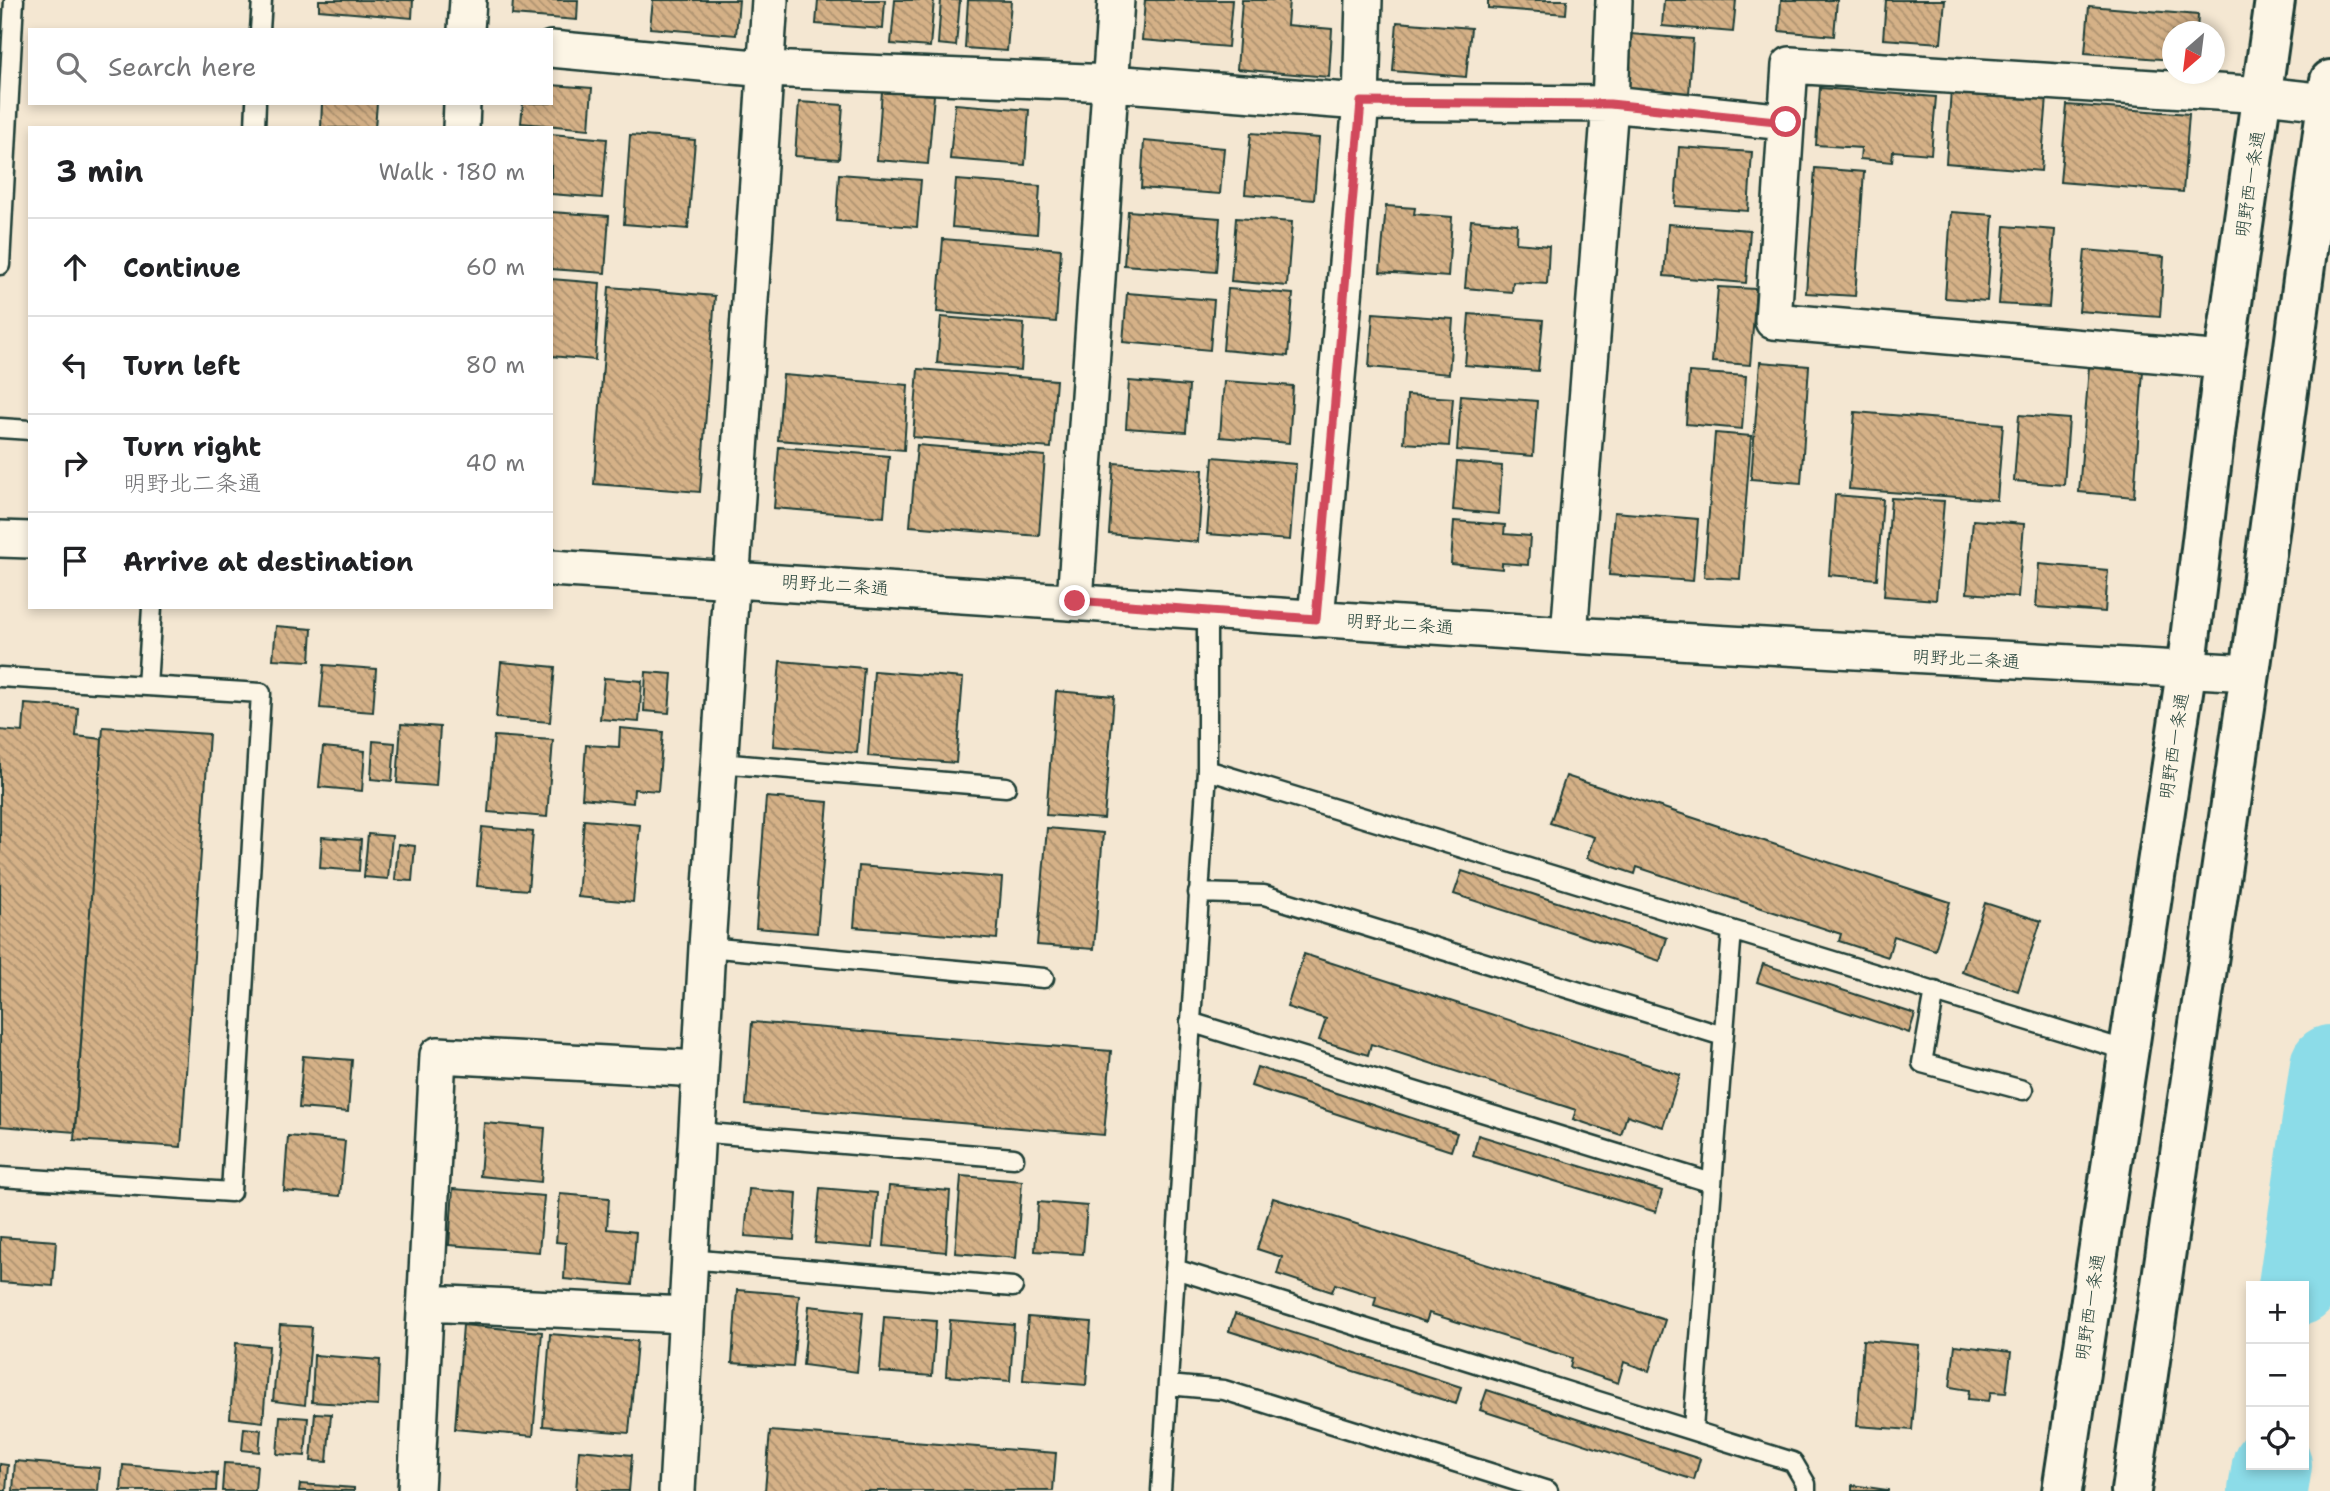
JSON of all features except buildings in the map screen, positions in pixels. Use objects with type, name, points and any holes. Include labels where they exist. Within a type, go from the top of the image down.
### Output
[{"type":"street","points":[[466,28],[468,0]]},
{"type":"street","points":[[677,1491],[707,947],[770,0]]},
{"type":"street","points":[[1075,601],[1116,0]]},
{"type":"street","points":[[1316,619],[1361,102],[1364,0]]},
{"type":"street","points":[[1569,635],[1610,104],[1614,0]]},
{"type":"street","name":"明野西一条通","points":[[2062,1491],[2186,672],[2224,360],[2275,0]]},
{"type":"street","points":[[553,48],[766,69],[1111,83],[1361,102],[1610,104],[1786,122]]},
{"type":"street","points":[[2131,1491],[2250,673],[2328,91],[2263,95],[1790,65],[1773,321],[2224,360]]},
{"type":"street","points":[[461,126],[462,105]]},
{"type":"street","points":[[0,539],[28,540]]},
{"type":"street","name":"明野北二条通","points":[[553,568],[1569,635],[2186,672],[2250,673]]},
{"type":"street","points":[[416,1491],[438,1055],[700,1069]]},
{"type":"street","points":[[426,1303],[686,1315]]},
{"type":"lane","points":[[0,265],[14,0]]},
{"type":"lane","points":[[260,28],[262,0]]},
{"type":"lane","points":[[254,126],[256,105]]},
{"type":"lane","points":[[0,428],[28,430]]},
{"type":"lane","points":[[147,686],[152,609]]},
{"type":"lane","points":[[1161,1491],[1207,770],[1207,611]]},
{"type":"lane","points":[[0,677],[261,693],[231,1192],[0,1177]]},
{"type":"lane","points":[[719,764],[1006,787]]},
{"type":"lane","points":[[1207,770],[2128,1051]]},
{"type":"lane","points":[[1198,893],[1264,895],[1723,1036]]},
{"type":"lane","points":[[1693,1428],[1732,930]]},
{"type":"lane","points":[[707,947],[1044,978]]},
{"type":"lane","points":[[1935,991],[1922,1063],[2024,1090]]},
{"type":"lane","points":[[1190,1022],[1712,1183]]},
{"type":"lane","points":[[696,1132],[1014,1158]]},
{"type":"lane","points":[[689,1259],[1013,1287]]},
{"type":"lane","points":[[1175,1269],[1693,1428],[1793,1462],[1806,1484],[1806,1491]]},
{"type":"lane","points":[[1168,1385],[1224,1390],[1548,1491]]},
{"type":"waterway","points":[[2299,1281],[2330,1065]]},
{"type":"waterway","points":[[2268,1491],[2271,1470]]},
{"type":"route","points":[[1075,601],[1316,619],[1361,102],[1610,104],[1786,122]]}]
